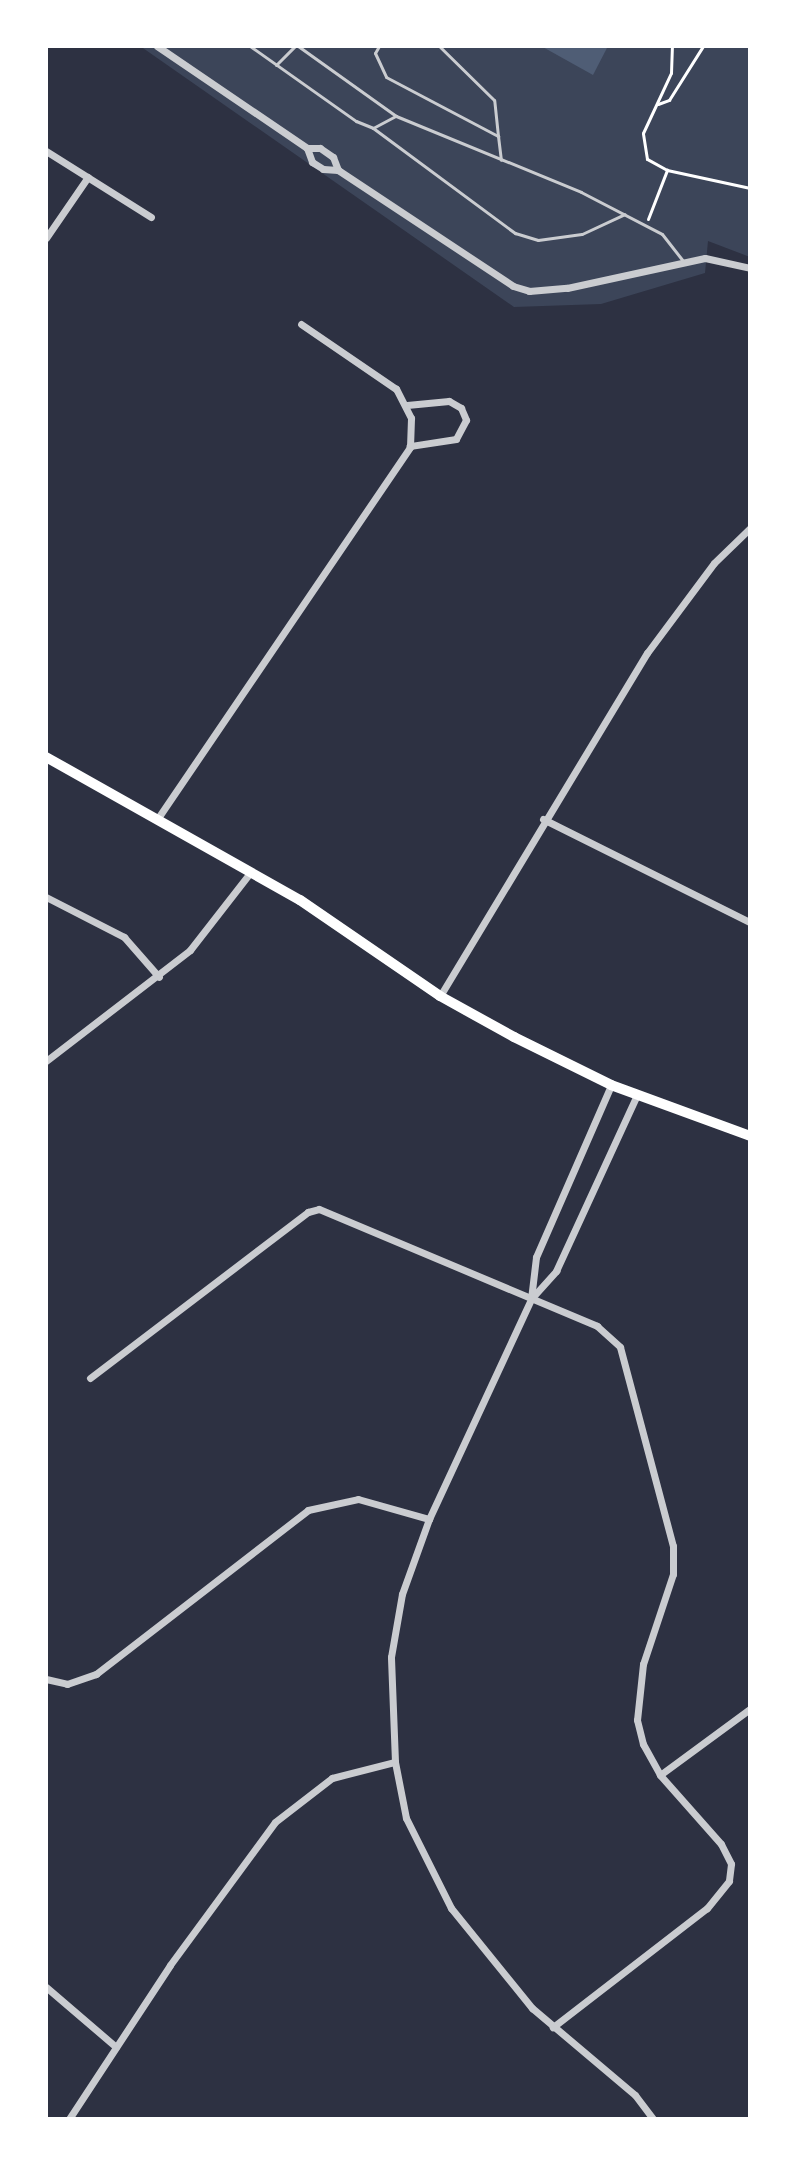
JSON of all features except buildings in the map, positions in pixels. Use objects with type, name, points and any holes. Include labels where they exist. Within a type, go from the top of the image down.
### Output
[{"type":"main road","points":[[46,757],[158,818],[389,957],[440,996],[611,1085],[750,1136]]},
{"type":"street","points":[[157,46],[307,148],[320,148],[333,157],[338,170],[479,267],[529,291],[567,288],[682,260],[723,260],[750,268]]},
{"type":"street","points":[[307,148],[312,162],[332,173],[338,170]]},
{"type":"street","points":[[46,151],[151,217]]},
{"type":"street","points":[[46,238],[88,177]]},
{"type":"street","points":[[158,818],[410,446],[407,405],[396,389],[301,324]]},
{"type":"street","points":[[407,405],[449,401],[461,408],[466,420],[456,439],[410,446]]},
{"type":"street","points":[[440,996],[543,819],[670,618],[714,563],[750,528]]},
{"type":"street","points":[[543,819],[750,922]]},
{"type":"street","points":[[46,1061],[159,977],[210,930],[250,873]]},
{"type":"street","points":[[46,897],[124,937],[159,977]]},
{"type":"street","points":[[531,1299],[536,1257],[611,1085]]},
{"type":"street","points":[[637,1095],[556,1271],[531,1299],[429,1519],[394,1625],[390,1692],[395,1762],[406,1818],[451,1908],[514,1988],[553,2027],[635,2095],[653,2119]]},
{"type":"street","points":[[90,1378],[308,1212],[319,1209],[610,1335],[632,1376],[673,1546],[673,1574],[648,1644],[636,1702],[643,1744],[660,1775],[721,1844],[731,1864],[729,1881],[707,1908],[553,2027]]},
{"type":"street","points":[[46,1679],[67,1684],[96,1674],[308,1510],[358,1499],[429,1519]]},
{"type":"street","points":[[660,1775],[750,1709]]},
{"type":"street","points":[[69,2119],[116,2047],[275,1822],[332,1778],[395,1762]]},
{"type":"street","points":[[46,1987],[116,2047]]},
{"type":"lane","points":[[250,46],[373,128],[515,233],[538,240],[582,234],[625,214]]},
{"type":"lane","points":[[276,65],[296,46],[396,116],[646,224],[662,234],[682,260]]},
{"type":"lane","points":[[379,46],[375,53],[386,77],[498,136]]},
{"type":"lane","points":[[439,46],[494,100],[501,160]]},
{"type":"lane","points":[[373,128],[396,116]]},
{"type":"path","points":[[672,46],[671,73],[641,147],[647,159],[667,170],[750,188]]},
{"type":"path","points":[[657,104],[669,100],[703,46]]},
{"type":"path","points":[[646,224],[667,170]]},
{"type":"shaded area","points":[[140,46],[750,46],[750,257],[708,241],[705,273],[601,304],[514,307]]},
{"type":"shaded area","points":[[541,46],[608,46],[593,75]]}]
